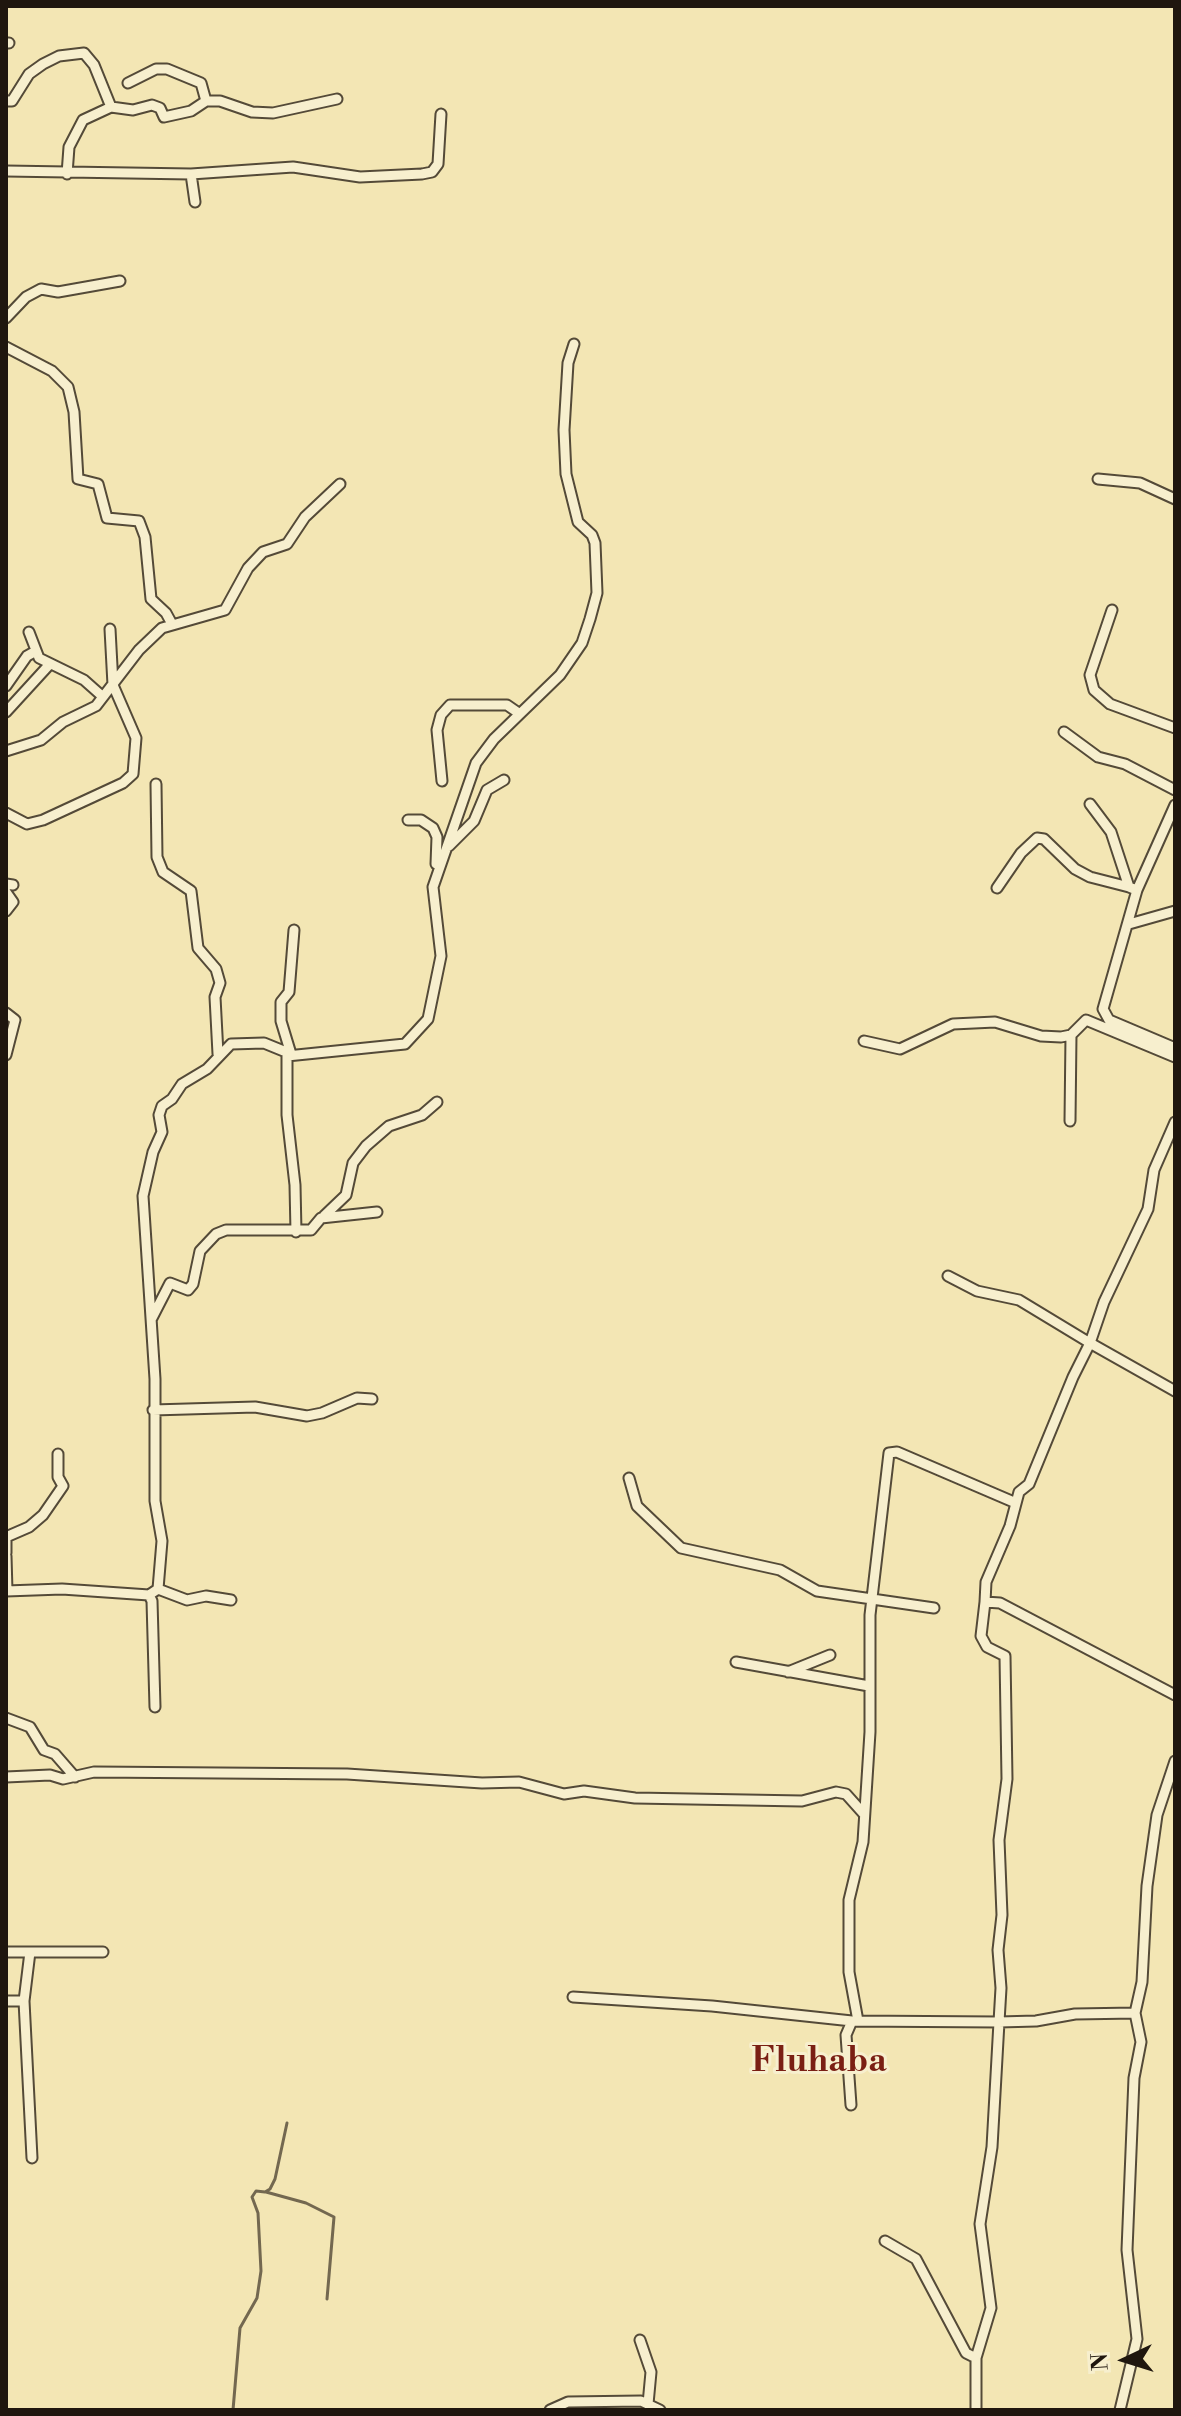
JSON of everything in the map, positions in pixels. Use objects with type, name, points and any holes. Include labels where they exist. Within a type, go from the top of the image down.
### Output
[{"type":"street","points":[[6,101],[12,101],[29,74],[43,64],[59,56],[84,53],[94,65],[111,107]]},
{"type":"street","points":[[128,83],[156,69],[167,69],[179,77],[201,83],[206,101]]},
{"type":"street","points":[[67,174],[69,147],[83,120],[111,107],[133,110],[152,105],[160,108],[164,117],[191,111],[206,101],[220,101],[252,112],[273,113],[337,99]]},
{"type":"street","points":[[6,171],[191,174],[293,167],[317,168],[360,177],[432,172],[438,164],[441,114]]},
{"type":"street","points":[[191,174],[195,202]]},
{"type":"street","points":[[6,318],[26,297],[41,289],[58,292],[120,281]]},
{"type":"street","points":[[436,870],[449,846],[476,763],[560,675],[582,643],[597,593],[595,543],[592,535],[578,522],[566,474],[564,430],[568,363],[574,344]]},
{"type":"street","points":[[6,347],[52,371],[68,387],[74,412],[78,479],[98,484],[107,518],[139,521],[145,537],[151,599],[166,613],[172,624]]},
{"type":"street","points":[[1098,479],[1140,483],[1175,499]]},
{"type":"street","points":[[6,751],[41,740],[63,722],[96,706],[151,638],[172,624],[225,610],[248,568],[263,552],[287,544],[305,517],[340,484]]},
{"type":"street","points":[[1112,610],[1090,675],[1094,690],[1110,704],[1175,728]]},
{"type":"street","points":[[6,813],[27,824],[43,820],[123,783],[133,774],[136,738],[113,685],[110,629]]},
{"type":"street","points":[[29,632],[36,651],[49,665],[84,680],[102,696]]},
{"type":"street","points":[[6,686],[27,656],[36,651]]},
{"type":"street","points":[[6,712],[49,665]]},
{"type":"street","points":[[442,781],[437,730],[441,715],[450,705],[507,705],[520,714]]},
{"type":"street","points":[[1064,732],[1098,757],[1125,764],[1175,790]]},
{"type":"street","points":[[449,846],[474,821],[487,790],[504,780]]},
{"type":"street","points":[[156,784],[157,857],[163,872],[191,891],[198,948],[216,969],[220,983],[215,997],[218,1054]]},
{"type":"street","points":[[1090,804],[1111,832],[1133,888]]},
{"type":"street","points":[[1175,805],[1133,888],[1129,924],[1104,1015],[1175,1048]]},
{"type":"street","points":[[296,1232],[295,1185],[287,1115],[287,1056],[405,1044],[428,1019],[441,956],[433,887],[437,837],[433,828],[421,820],[408,820]]},
{"type":"street","points":[[997,888],[1021,853],[1037,838],[1044,839],[1075,869],[1090,877],[1133,888]]},
{"type":"street","points":[[6,911],[13,902],[8,887]]},
{"type":"street","points":[[1129,924],[1175,911]]},
{"type":"street","points":[[291,1054],[281,1021],[281,1002],[289,992],[294,930]]},
{"type":"street","points":[[6,1013],[15,1020],[6,1055]]},
{"type":"street","points":[[864,1041],[900,1049],[953,1024],[995,1022],[1049,1038],[1071,1035],[1086,1020],[1175,1057]]},
{"type":"street","points":[[1070,1121],[1071,1035]]},
{"type":"street","points":[[158,1589],[162,1541],[155,1501],[152,1318],[143,1196],[153,1152],[162,1132],[159,1115],[162,1106],[172,1099],[182,1084],[207,1069],[218,1054],[231,1044],[249,1042],[282,1048],[291,1054]]},
{"type":"street","points":[[152,1318],[170,1283],[188,1290],[193,1284],[200,1251],[216,1234],[226,1230],[311,1230],[340,1204],[353,1163],[366,1146],[389,1126],[422,1115],[437,1102]]},
{"type":"street","points":[[976,2410],[976,2358],[991,2308],[980,2224],[992,2147],[1001,1988],[998,1950],[1002,1915],[999,1840],[1006,1796],[1007,1720],[1005,1656],[987,1647],[981,1636],[986,1582],[1019,1492],[1029,1484],[1090,1343],[1104,1302],[1148,1209],[1154,1170],[1175,1122]]},
{"type":"street","points":[[321,1218],[377,1212]]},
{"type":"street","points":[[948,1276],[977,1291],[1019,1300],[1175,1391]]},
{"type":"street","points":[[153,1410],[255,1407],[307,1416],[357,1398],[372,1399]]},
{"type":"street","points":[[851,2105],[846,2035],[855,2021],[849,1972],[849,1900],[863,1842],[873,1602],[885,1475],[892,1451],[1016,1503]]},
{"type":"street","points":[[58,1454],[58,1477],[63,1486],[43,1515],[29,1527],[6,1534],[7,1591],[62,1589],[149,1595],[158,1589]]},
{"type":"street","points":[[629,1478],[637,1506],[681,1548],[780,1570],[807,1588],[873,1602],[934,1608]]},
{"type":"street","points":[[158,1589],[187,1600],[206,1596],[231,1600]]},
{"type":"street","points":[[149,1595],[152,1601],[155,1707]]},
{"type":"street","points":[[985,1602],[1000,1603],[1175,1695]]},
{"type":"street","points":[[788,1672],[830,1655]]},
{"type":"street","points":[[736,1662],[869,1686]]},
{"type":"street","points":[[6,1718],[30,1727],[44,1750],[55,1754],[75,1777]]},
{"type":"street","points":[[1120,2410],[1137,2339],[1127,2250],[1134,2078],[1141,2042],[1135,2013],[1142,1982],[1147,1886],[1157,1815],[1175,1763]]},
{"type":"street","points":[[6,1777],[75,1777],[94,1772],[347,1774],[519,1782],[564,1794],[584,1791],[635,1798],[802,1801],[836,1792],[846,1794],[863,1813]]},
{"type":"street","points":[[6,1952],[103,1952]]},
{"type":"street","points":[[30,1952],[24,2001],[32,2158]]},
{"type":"street","points":[[573,1997],[712,2006],[855,2021],[1036,2021],[1075,2014],[1135,2013]]},
{"type":"street","points":[[6,2001],[19,2004],[24,2001]]},
{"type":"street","points":[[885,2241],[916,2259],[966,2353],[976,2358]]},
{"type":"street","points":[[640,2340],[651,2372],[648,2404]]},
{"type":"street","points":[[550,2410],[568,2402],[648,2404],[660,2410]]},
{"type":"waterway","points":[[233,2410],[240,2328],[257,2298],[261,2271],[258,2213],[252,2197],[256,2191],[270,2189],[275,2179],[287,2123]]},
{"type":"waterway","points":[[266,2192],[306,2203],[334,2217],[327,2299]]},
{"type":"district","name":"Fluhaba","points":[[819,2063]]}]
